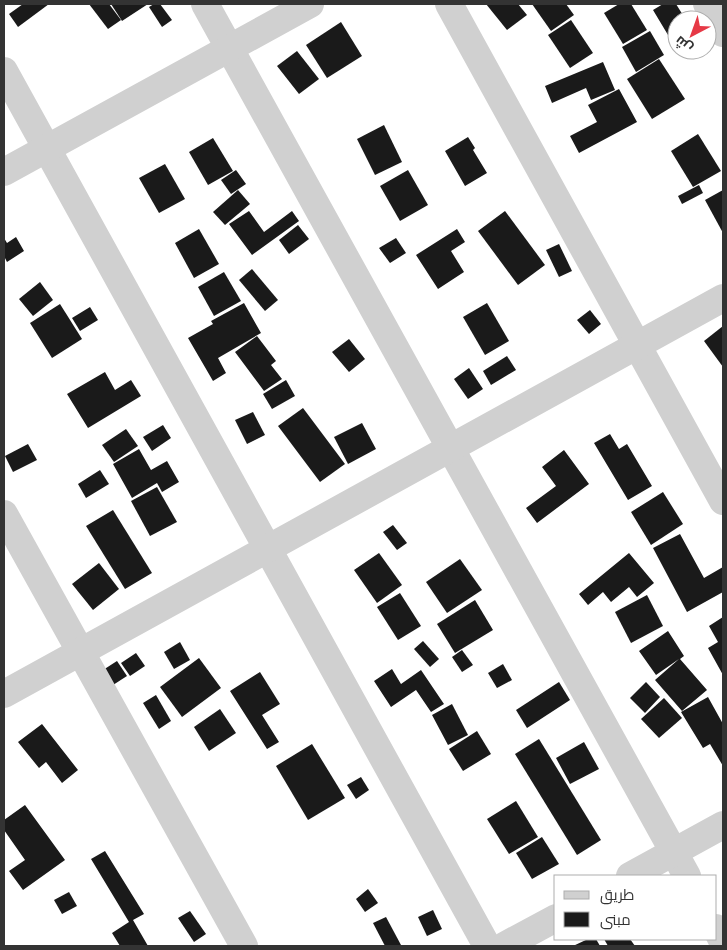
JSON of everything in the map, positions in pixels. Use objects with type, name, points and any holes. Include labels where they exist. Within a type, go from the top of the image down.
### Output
[{"type":"street","points":[[205,4],[686,875]]},
{"type":"street","points":[[4,172],[310,4]]},
{"type":"street","points":[[449,4],[723,501]]},
{"type":"street","points":[[707,4],[723,33]]},
{"type":"street","points":[[4,71],[487,946]]},
{"type":"street","points":[[4,694],[723,298]]},
{"type":"street","points":[[4,514],[244,946]]},
{"type":"street","points":[[632,875],[723,825]]},
{"type":"street","points":[[504,946],[554,919]]},
{"type":"street","points":[[717,930],[723,942]]},
{"type":"building","points":[[23,4],[49,4],[18,27],[9,14]]},
{"type":"building","points":[[89,4],[109,4],[121,20],[108,29]]},
{"type":"building","points":[[111,4],[148,4],[122,21]]},
{"type":"building","points":[[154,4],[160,4],[172,20],[162,27],[149,7]]},
{"type":"building","points":[[486,4],[518,4],[527,15],[507,30]]},
{"type":"building","points":[[532,4],[566,4],[574,15],[551,31]]},
{"type":"building","points":[[619,4],[631,4],[647,30],[623,44],[604,13]]},
{"type":"building","points":[[663,4],[676,4],[680,10],[667,10],[667,33],[653,10]]},
{"type":"building","points":[[571,20],[593,53],[570,68],[548,35]]},
{"type":"building","points":[[341,22],[362,56],[327,78],[306,45]]},
{"type":"building","points":[[650,31],[664,55],[636,72],[622,47]]},
{"type":"building","points":[[297,51],[319,79],[299,94],[277,66]]},
{"type":"building","points":[[659,59],[685,99],[652,119],[627,79]]},
{"type":"building","points":[[603,62],[615,90],[591,100],[586,88],[552,103],[545,86]]},
{"type":"building","points":[[619,89],[637,122],[579,153],[570,136],[597,122],[588,105]]},
{"type":"building","points":[[384,125],[402,162],[375,175],[357,139]]},
{"type":"building","points":[[698,134],[721,171],[693,187],[671,151]]},
{"type":"building","points":[[468,137],[475,148],[473,150],[487,173],[465,186],[445,151]]},
{"type":"building","points":[[213,138],[233,171],[208,185],[189,152]]},
{"type":"building","points":[[165,164],[185,199],[159,213],[139,178]]},
{"type":"building","points":[[236,170],[246,184],[231,194],[221,180]]},
{"type":"building","points":[[408,170],[428,205],[400,221],[380,186]]},
{"type":"building","points":[[699,185],[703,193],[682,204],[678,196]]},
{"type":"building","points":[[238,190],[250,204],[225,225],[213,212]]},
{"type":"building","points":[[723,190],[723,233],[705,200]]},
{"type":"building","points":[[249,211],[264,232],[292,211],[299,221],[252,255],[229,224]]},
{"type":"building","points":[[505,211],[545,265],[518,285],[478,231]]},
{"type":"building","points":[[298,225],[309,239],[289,254],[279,240]]},
{"type":"building","points":[[199,229],[219,264],[194,278],[175,243]]},
{"type":"building","points":[[457,229],[465,242],[451,251],[464,272],[438,289],[416,255]]},
{"type":"building","points":[[16,237],[24,251],[7,262],[4,256],[4,238],[7,243]]},
{"type":"building","points":[[396,238],[406,253],[390,263],[379,248]]},
{"type":"building","points":[[559,244],[572,271],[559,277],[546,250]]},
{"type":"building","points":[[252,269],[278,300],[265,311],[239,280]]},
{"type":"building","points":[[224,272],[241,301],[214,316],[198,287]]},
{"type":"building","points":[[40,282],[53,300],[33,316],[19,299]]},
{"type":"building","points":[[244,303],[261,333],[218,358],[226,373],[213,381],[188,338],[213,324],[211,321]]},
{"type":"building","points":[[487,303],[509,341],[485,355],[463,317]]},
{"type":"building","points":[[60,304],[82,339],[52,358],[30,323]]},
{"type":"building","points":[[90,307],[98,320],[80,331],[72,318]]},
{"type":"building","points":[[590,310],[601,324],[589,334],[577,320]]},
{"type":"building","points":[[723,326],[723,367],[704,341]]},
{"type":"building","points":[[257,336],[276,361],[271,365],[282,379],[264,391],[235,352]]},
{"type":"building","points":[[349,339],[365,359],[349,372],[332,352]]},
{"type":"building","points":[[507,356],[516,370],[491,385],[483,371]]},
{"type":"building","points":[[469,368],[483,389],[468,399],[454,379]]},
{"type":"building","points":[[105,372],[115,390],[131,380],[141,396],[88,428],[67,394]]},
{"type":"building","points":[[286,380],[295,396],[272,409],[263,394]]},
{"type":"building","points":[[303,408],[345,464],[320,482],[278,426]]},
{"type":"building","points":[[253,412],[265,435],[247,444],[235,420]]},
{"type":"building","points":[[362,423],[376,449],[348,464],[334,437]]},
{"type":"building","points":[[163,425],[171,438],[152,451],[143,437]]},
{"type":"building","points":[[126,429],[138,446],[114,462],[102,445]]},
{"type":"building","points":[[610,434],[619,449],[627,444],[652,486],[628,500],[594,443]]},
{"type":"building","points":[[28,444],[37,460],[13,472],[5,456]]},
{"type":"building","points":[[139,449],[151,470],[167,461],[179,482],[162,492],[157,483],[132,498],[113,464]]},
{"type":"building","points":[[564,450],[589,484],[537,523],[526,508],[556,486],[542,467]]},
{"type":"building","points":[[100,470],[109,484],[86,498],[78,484]]},
{"type":"building","points":[[157,487],[177,522],[150,536],[131,501]]},
{"type":"building","points":[[663,492],[683,524],[651,545],[631,512]]},
{"type":"building","points":[[113,510],[152,573],[125,589],[86,526]]},
{"type":"building","points":[[393,525],[407,543],[397,550],[383,532]]},
{"type":"building","points":[[680,534],[704,578],[723,567],[723,592],[687,612],[653,548]]},
{"type":"building","points":[[379,553],[402,585],[377,603],[354,570]]},
{"type":"building","points":[[629,553],[654,583],[637,597],[629,587],[611,602],[603,592],[588,605],[579,594]]},
{"type":"building","points":[[460,559],[482,590],[447,613],[426,582]]},
{"type":"building","points":[[99,563],[119,589],[93,610],[72,584]]},
{"type":"building","points":[[400,593],[421,626],[398,640],[377,607]]},
{"type":"building","points":[[647,595],[663,626],[631,643],[615,612]]},
{"type":"building","points":[[475,600],[493,630],[455,653],[437,624]]},
{"type":"building","points":[[723,617],[723,675],[708,648],[718,642],[709,626]]},
{"type":"building","points":[[668,631],[684,656],[680,659],[707,690],[682,711],[655,680],[679,659],[656,675],[639,651]]},
{"type":"building","points":[[423,641],[439,659],[430,667],[414,649]]},
{"type":"building","points":[[180,642],[190,660],[174,669],[164,652]]},
{"type":"building","points":[[462,650],[473,665],[462,672],[452,657]]},
{"type":"building","points":[[136,653],[145,666],[130,676],[121,663]]},
{"type":"building","points":[[199,658],[221,688],[182,717],[160,687]]},
{"type":"building","points":[[117,661],[127,676],[113,685],[103,670]]},
{"type":"building","points":[[503,664],[512,680],[497,688],[488,673]]},
{"type":"building","points":[[392,669],[401,684],[421,670],[444,704],[431,712],[416,690],[391,707],[374,681]]},
{"type":"building","points":[[260,672],[280,704],[262,715],[279,742],[267,749],[230,691]]},
{"type":"building","points":[[559,682],[570,700],[527,728],[516,710]]},
{"type":"building","points":[[646,682],[660,697],[645,713],[630,698]]},
{"type":"building","points":[[156,695],[171,721],[159,729],[143,703]]},
{"type":"building","points":[[708,697],[723,724],[723,766],[710,744],[703,748],[681,712]]},
{"type":"building","points":[[664,698],[682,718],[659,738],[641,719]]},
{"type":"building","points":[[452,704],[468,735],[448,745],[432,715]]},
{"type":"building","points":[[220,709],[236,733],[209,751],[194,727]]},
{"type":"building","points":[[42,724],[78,770],[62,783],[46,762],[39,768],[18,742]]},
{"type":"building","points":[[477,731],[491,754],[463,771],[449,749]]},
{"type":"building","points":[[539,739],[601,840],[577,855],[515,754]]},
{"type":"building","points":[[584,742],[599,769],[570,784],[556,758]]},
{"type":"building","points":[[312,744],[345,798],[308,820],[276,766]]},
{"type":"building","points":[[361,777],[369,790],[356,799],[347,785]]},
{"type":"building","points":[[516,801],[538,837],[509,854],[487,819]]},
{"type":"building","points":[[25,805],[65,860],[23,890],[9,871],[25,860],[4,830],[4,820]]},
{"type":"building","points":[[542,837],[559,864],[532,879],[516,853]]},
{"type":"building","points":[[105,851],[144,914],[133,920],[148,946],[120,946],[112,933],[129,922],[91,859]]},
{"type":"building","points":[[368,889],[378,903],[365,912],[356,899]]},
{"type":"building","points":[[69,892],[77,906],[62,914],[54,900]]},
{"type":"building","points":[[433,910],[442,929],[427,936],[418,917]]},
{"type":"building","points":[[190,911],[206,934],[194,942],[178,918]]},
{"type":"building","points":[[386,917],[401,945],[385,946],[373,923]]},
{"type":"building","points":[[586,940],[597,940],[600,946],[573,946]]},
{"type":"building","points":[[605,940],[631,940],[635,946],[608,946]]}]
